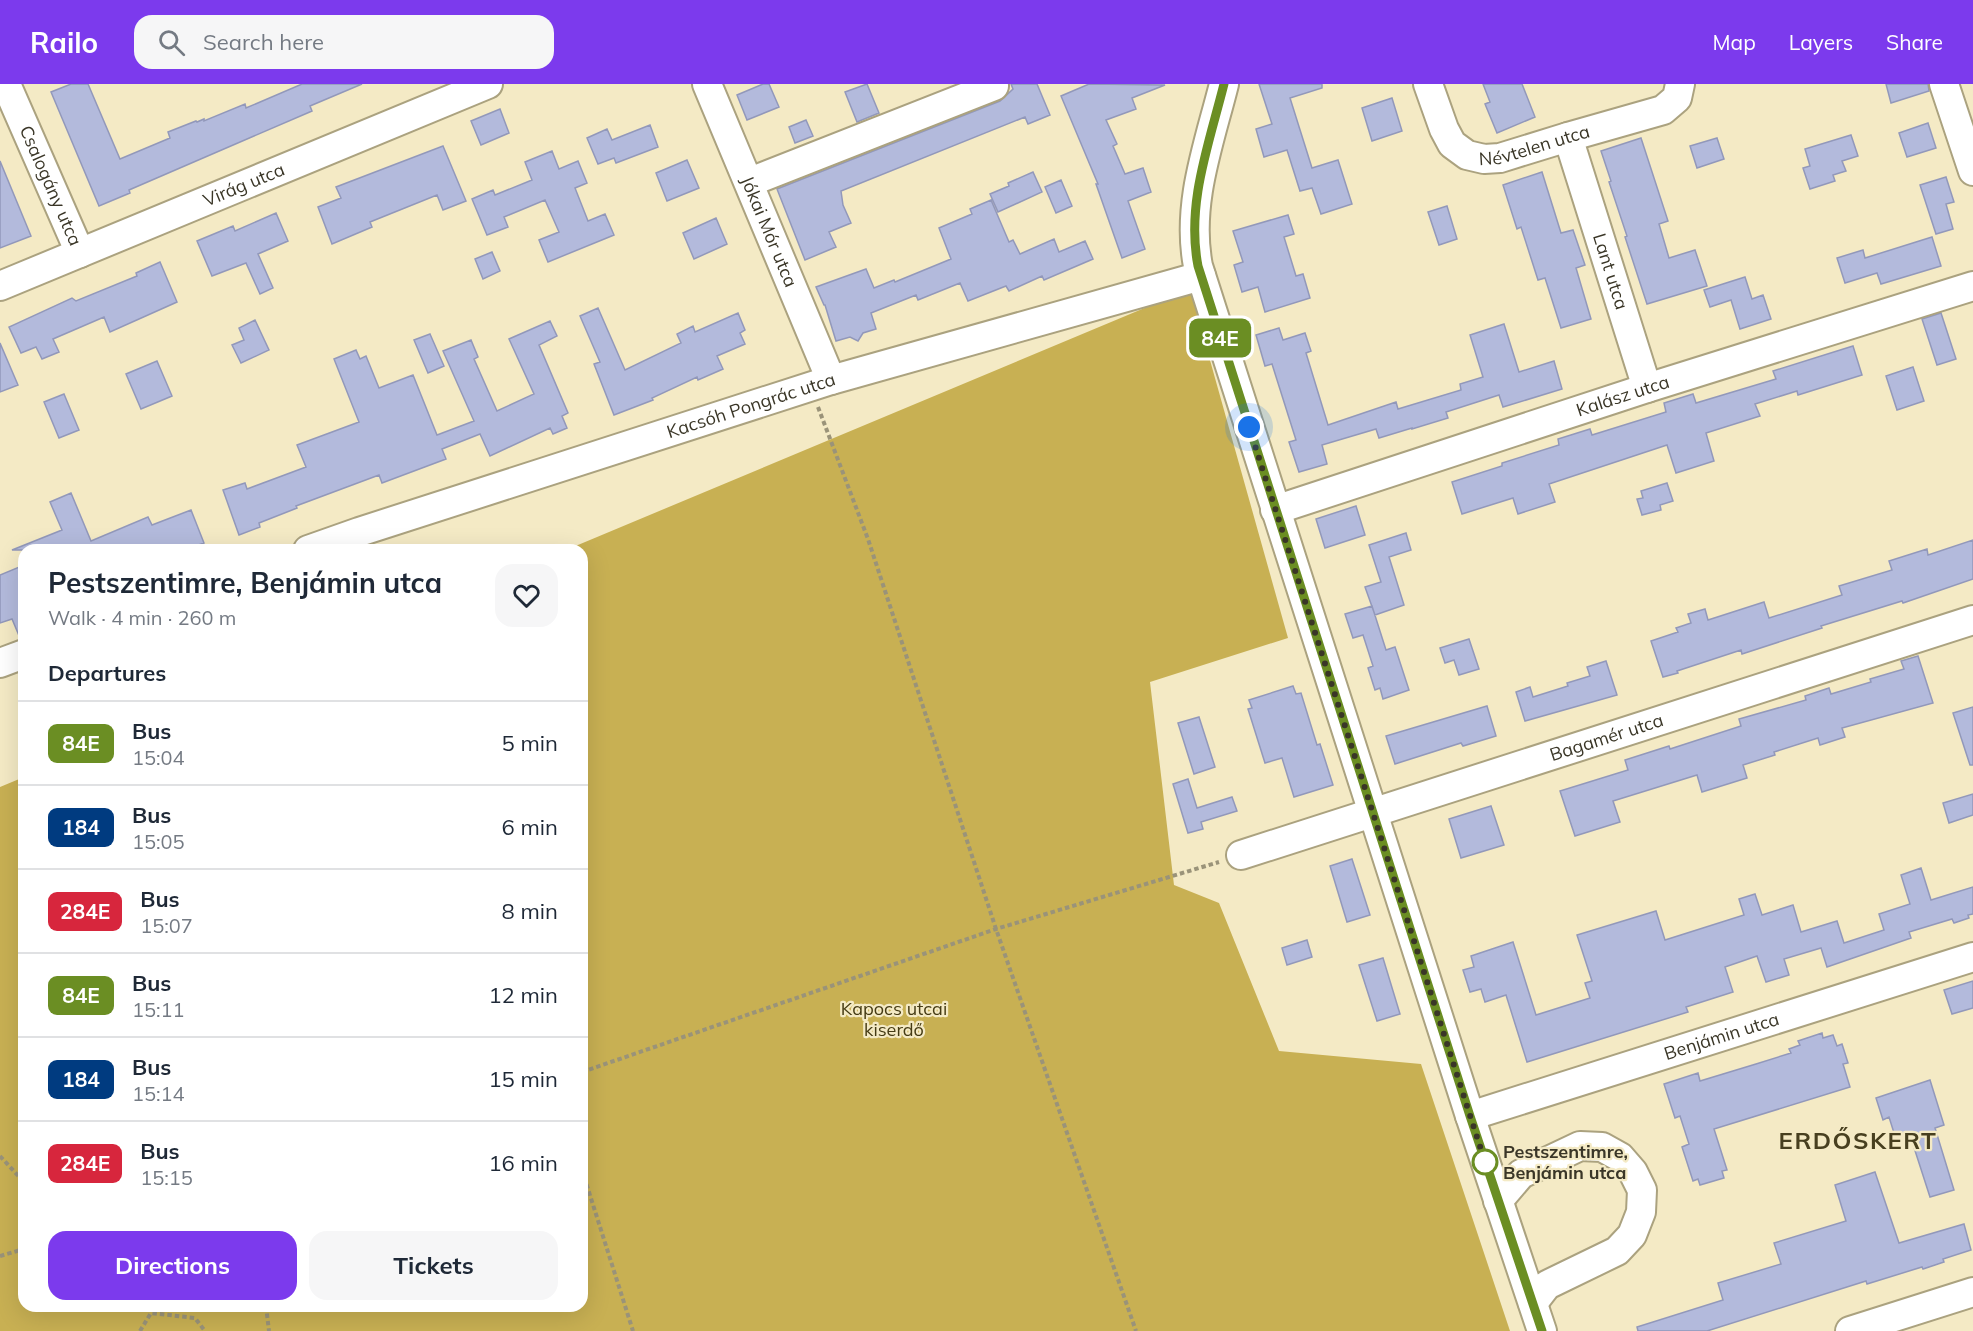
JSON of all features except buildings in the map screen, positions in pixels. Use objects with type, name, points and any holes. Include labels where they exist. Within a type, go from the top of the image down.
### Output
[{"type":"street","name":"Csalogány utca","points":[[6,84],[80,253]]},
{"type":"street","name":"Virág utca","points":[[0,286],[488,84]]},
{"type":"street","name":"Jókai Mór utca","points":[[707,84],[750,182],[820,383]]},
{"type":"street","points":[[1224,84],[1198,184],[1194,210],[1194,237],[1201,276],[1470,1116],[1542,1331]]},
{"type":"street","name":"Névtelen utca","points":[[1428,84],[1444,129],[1452,144],[1467,155],[1484,159],[1571,146],[1663,110],[1679,91]]},
{"type":"street","points":[[1944,84],[1973,171]]},
{"type":"street","points":[[750,182],[994,86]]},
{"type":"street","name":"Lant utca","points":[[1571,146],[1647,388]]},
{"type":"street","name":"Kacsóh Pongrác utca","points":[[325,544],[820,383],[1201,276]]},
{"type":"street","name":"Kalász utca","points":[[1275,510],[1647,388],[1973,286]]},
{"type":"street","name":"Bagamér utca","points":[[1241,855],[1973,620]]},
{"type":"street","points":[[0,663],[18,656]]},
{"type":"street","name":"Benjámin utca","points":[[1470,1116],[1973,957]]},
{"type":"street","points":[[1498,1201],[1521,1174],[1580,1146],[1602,1147],[1620,1157],[1633,1172],[1642,1190],[1641,1212],[1632,1235],[1617,1251],[1547,1285],[1533,1303]]},
{"type":"street","points":[[1850,1331],[1973,1292]]},
{"type":"path","points":[[820,383],[868,539],[996,929],[1136,1331]]},
{"type":"path","points":[[588,1070],[996,929],[1241,855]]},
{"type":"path","points":[[0,1156],[18,1176]]},
{"type":"path","points":[[588,1189],[633,1331]]},
{"type":"path","points":[[0,1256],[18,1251]]},
{"type":"path","points":[[266,1312],[268,1331]]},
{"type":"path","points":[[140,1331],[151,1313],[195,1318],[206,1331]]},
{"type":"green space","name":"Kapocs utcai kiserdő","points":[[1190,289],[1288,638],[1150,682],[1174,885],[1219,903],[1279,1051],[1421,1064],[1510,1331],[0,1331],[0,787],[18,780],[18,1312],[588,1312],[588,544],[580,544]]},
{"type":"bus line","name":"84E","points":[[1224,84],[1198,184],[1194,210],[1194,237],[1198,266],[1470,1116],[1542,1331]]},
{"type":"place","name":"Pestszentimre, Benjámin utca","points":[[1485,1162]]},
{"type":"district","name":"ERDŐSKERT","points":[[1858,1141]]},
{"type":"route","points":[[1249,427],[1485,1162]]}]
